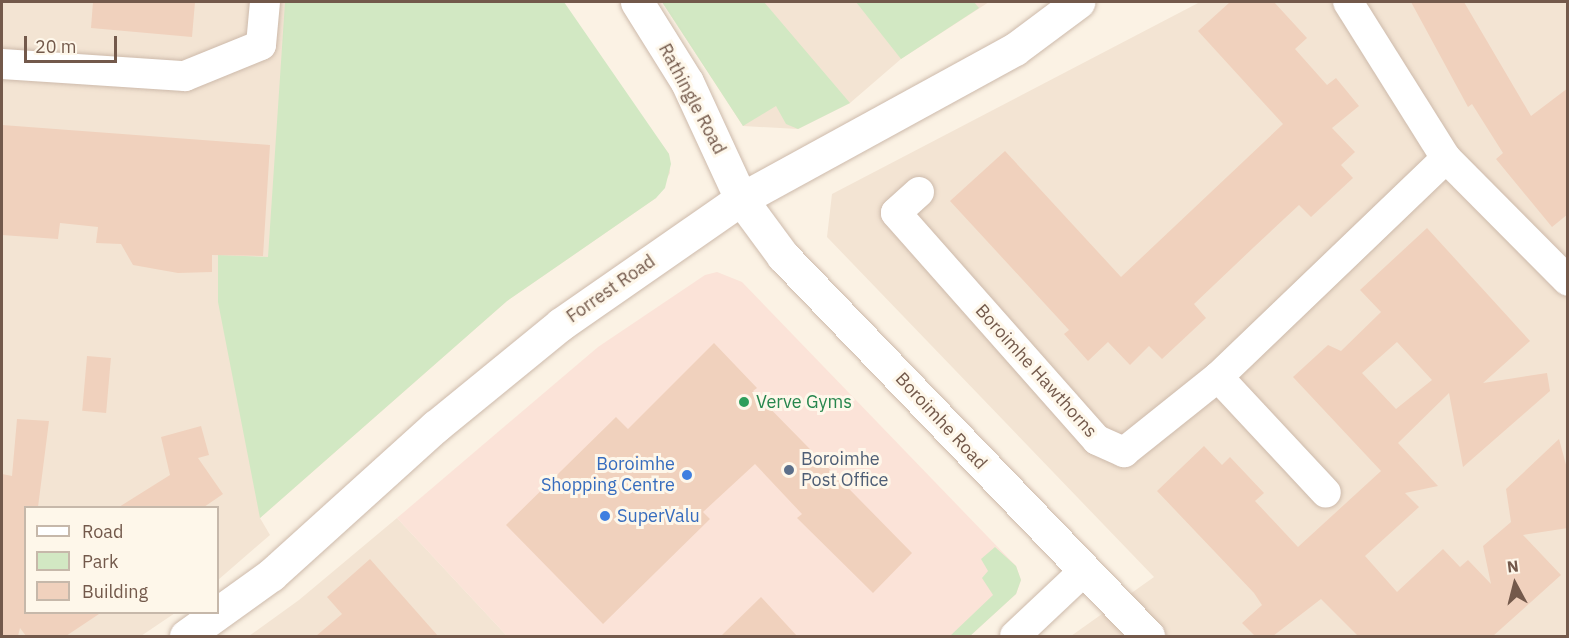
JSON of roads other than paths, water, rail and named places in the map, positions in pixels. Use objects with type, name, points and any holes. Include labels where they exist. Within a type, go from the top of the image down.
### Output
[{"type":"street","points":[[2,64],[185,76],[261,45],[265,2]]},
{"type":"street","name":"Rathingle Road","points":[[637,2],[687,82],[741,199]]},
{"type":"street","name":"Forrest Road","points":[[219,612],[271,575],[436,426],[561,324],[741,199],[1015,49],[1078,2]]},
{"type":"street","points":[[1348,2],[1446,158],[1568,280]]},
{"type":"street","name":"Boroimhe Hawthorns","points":[[919,192],[896,213],[1097,440],[1124,452],[1218,377],[1446,158]]},
{"type":"street","name":"Boroimhe Road","points":[[741,199],[783,256],[1083,572],[1148,636]]},
{"type":"street","points":[[1218,377],[1326,493]]},
{"type":"street","points":[[1015,636],[1083,572]]},
{"type":"street","name":"Forrest Road","points":[[186,636],[217,614]]},
{"type":"place","name":"Verve Gyms","points":[[744,402]]},
{"type":"place","name":"Boroimhe Post Office","points":[[789,470]]},
{"type":"place","name":"Boroimhe Shopping Centre","points":[[687,475]]},
{"type":"place","name":"SuperValu","points":[[605,516]]}]
